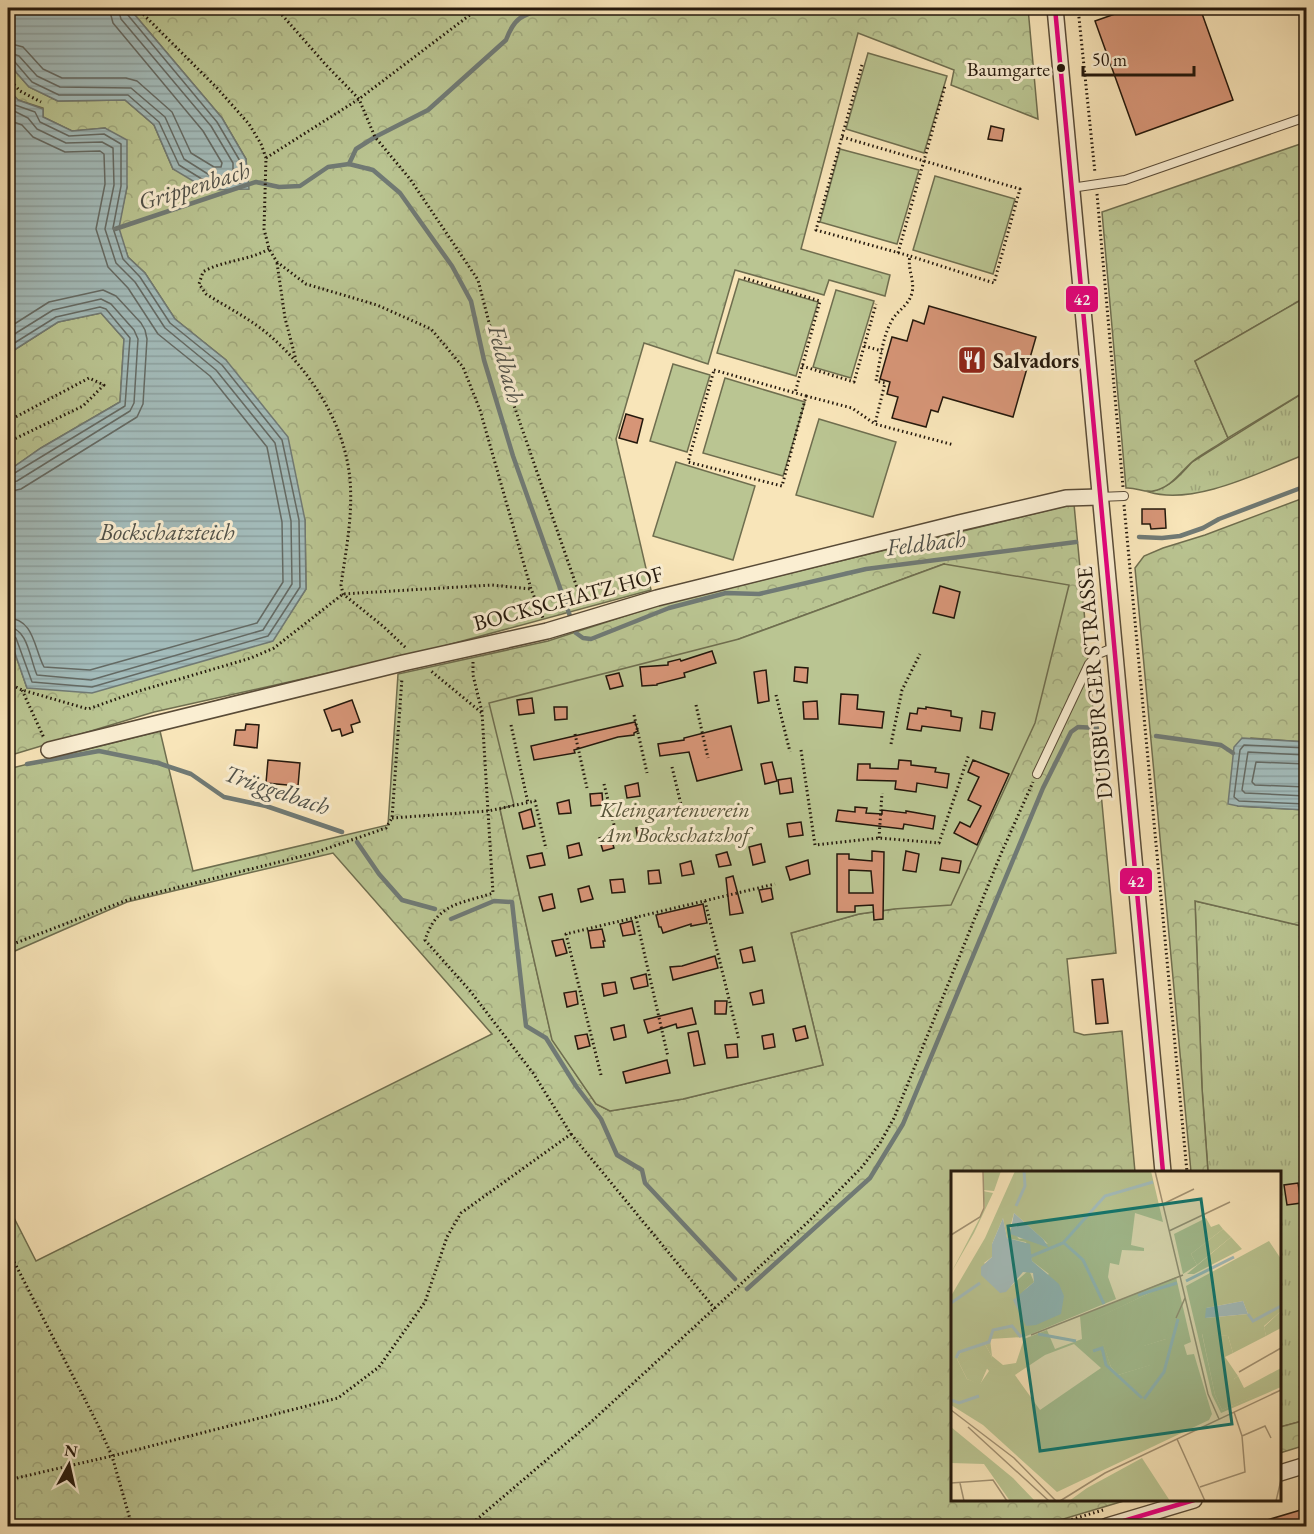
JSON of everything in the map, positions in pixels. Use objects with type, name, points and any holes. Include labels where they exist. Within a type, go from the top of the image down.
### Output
[{"type":"street","name":"DUISBURGER STRASSE","points":[[1055,8],[1163,1171]]},
{"type":"street","name":"BOCKSCHATZ HOF","points":[[49,750],[410,661],[547,631],[657,598],[980,518],[1066,498],[1099,496]]},
{"type":"street","points":[[1281,1473],[1306,1465]]},
{"type":"street","points":[[1107,1527],[1191,1501]]},
{"type":"lane","points":[[1071,188],[1125,180],[1306,117]]},
{"type":"lane","points":[[1099,496],[1124,496]]},
{"type":"lane","points":[[1037,774],[1089,664],[1098,654],[1113,648]]},
{"type":"path","points":[[137,8],[249,124],[261,144],[266,158],[264,229],[269,249],[277,262],[306,284],[377,305],[431,329],[463,367],[480,410],[531,590],[547,631]]},
{"type":"path","points":[[276,8],[326,66],[359,99],[375,137],[410,179],[478,280],[500,365],[549,512],[588,618]]},
{"type":"path","points":[[266,158],[359,99],[479,8]]},
{"type":"path","points":[[1078,8],[1187,1171]]},
{"type":"path","points":[[842,137],[1020,189],[994,283],[910,256],[816,230],[862,65]]},
{"type":"path","points":[[8,78],[20,91],[42,102]]},
{"type":"path","points":[[898,253],[945,86]]},
{"type":"path","points":[[269,249],[256,256],[211,267],[203,272],[200,285],[206,294],[267,334],[296,362],[321,395],[340,435],[350,478],[350,520],[341,585],[343,594],[384,627],[410,661],[482,713]]},
{"type":"path","points":[[875,424],[885,383],[876,381],[889,325],[895,314],[909,302],[913,290],[908,264],[910,256]]},
{"type":"path","points":[[277,262],[285,318],[296,362]]},
{"type":"path","points":[[744,278],[820,301],[795,393]]},
{"type":"path","points":[[802,366],[854,382],[876,304]]},
{"type":"path","points":[[864,346],[882,351]]},
{"type":"path","points":[[806,396],[782,486],[688,462],[714,370],[852,408],[875,424],[954,445]]},
{"type":"path","points":[[8,421],[89,378],[104,386],[83,406],[8,442]]},
{"type":"path","points":[[8,683],[22,690],[88,709],[139,691],[251,658],[274,648],[343,594],[492,585],[531,590]]},
{"type":"path","points":[[474,646],[473,675],[482,713],[494,893],[445,909],[430,923],[425,940],[471,992],[533,1073],[571,1134],[715,1309]]},
{"type":"path","points":[[891,744],[902,690],[920,654]]},
{"type":"path","points":[[8,946],[127,900],[311,854],[386,828],[392,818],[410,661]]},
{"type":"path","points":[[22,690],[49,750]]},
{"type":"path","points":[[776,694],[790,752]]},
{"type":"path","points":[[696,705],[708,758]]},
{"type":"path","points":[[634,715],[647,773]]},
{"type":"path","points":[[511,725],[528,803]]},
{"type":"path","points":[[575,734],[587,788]]},
{"type":"path","points":[[801,750],[814,845],[879,838],[939,843],[969,754]]},
{"type":"path","points":[[672,767],[683,813]]},
{"type":"path","points":[[469,1527],[591,1422],[715,1309],[807,1223],[862,1167],[880,1143],[894,1118],[1012,827],[1037,774]]},
{"type":"path","points":[[604,784],[617,837]]},
{"type":"path","points":[[879,838],[882,793]]},
{"type":"path","points":[[392,818],[488,811],[535,801],[546,849]]},
{"type":"path","points":[[601,1075],[566,934],[775,884]]},
{"type":"path","points":[[705,901],[739,1040]]},
{"type":"path","points":[[636,917],[668,1057]]},
{"type":"path","points":[[8,1480],[338,1398],[379,1367],[425,1302],[447,1237],[461,1213],[571,1134]]},
{"type":"path","points":[[8,1250],[112,1456],[132,1527]]},
{"type":"path","points":[[1050,1527],[1105,1510]]},
{"type":"green space","points":[[129,8],[1028,8],[1038,119],[951,85],[954,70],[858,33],[801,249],[890,275],[885,296],[829,280],[824,295],[735,270],[708,364],[644,343],[616,439],[651,590],[418,653],[154,712],[8,756],[8,633],[27,688],[272,641],[306,589],[305,520],[226,360],[175,319],[145,273],[128,257],[118,228],[127,187],[105,128],[72,131],[43,117],[43,108],[18,100],[8,89],[8,63],[29,87],[58,101],[125,100],[154,125],[173,169],[248,189],[246,159],[222,118]]},
{"type":"green space","points":[[868,53],[947,76],[924,153],[846,129]]},
{"type":"green space","points":[[1306,142],[1306,297],[1195,361],[1228,438],[1193,461],[1175,479],[1160,489],[1143,491],[1126,488],[1102,212]]},
{"type":"green space","points":[[840,149],[919,170],[897,244],[820,222]]},
{"type":"green space","points":[[935,176],[1015,199],[993,274],[913,250]]},
{"type":"green space","points":[[739,279],[818,302],[796,376],[717,353]]},
{"type":"green space","points":[[836,290],[874,301],[851,378],[813,367]]},
{"type":"green space","points":[[1306,297],[1306,391],[1228,438],[1195,361]]},
{"type":"green space","points":[[101,313],[124,339],[120,402],[41,448],[8,471],[8,354],[58,322]]},
{"type":"green space","points":[[673,364],[710,375],[687,452],[650,441]]},
{"type":"green space","points":[[725,378],[805,402],[783,476],[703,453]]},
{"type":"green space","points":[[1306,391],[1306,454],[1207,491],[1167,495],[1149,492],[1168,485],[1192,462]]},
{"type":"green space","points":[[819,419],[896,442],[873,517],[796,495]]},
{"type":"green space","points":[[676,462],[755,486],[733,560],[653,536]]},
{"type":"green space","points":[[1306,497],[1306,742],[1251,738],[1238,806],[1306,810],[1306,927],[1195,901],[1202,1088],[1208,1171],[1191,1171],[1135,568],[1144,556]]},
{"type":"green space","points":[[1074,504],[1116,953],[1067,959],[1074,1032],[1084,1035],[1122,1031],[1135,1171],[951,1171],[951,1501],[1124,1501],[1040,1526],[8,1526],[8,1206],[36,1261],[492,1034],[333,853],[127,902],[8,954],[8,769],[160,731],[193,871],[388,825],[398,674],[548,641],[659,605]],"holes":[[[944,564],[894,909],[859,914],[791,933],[823,1065],[683,1099],[610,1111],[596,1104],[552,1039],[500,809],[514,805],[739,639]]]},
{"type":"green space","name":"Kleingartenverein Am Bockschatzhof","points":[[944,564],[1069,585],[1035,723],[951,905],[859,914],[791,933],[823,1065],[683,1099],[610,1111],[596,1104],[552,1040],[500,809],[514,805],[489,703],[739,639]]},
{"type":"green space","points":[[1195,901],[1306,927],[1306,1420],[1281,1427],[1281,1171],[1208,1171],[1202,1088]]},
{"type":"green space","points":[[1306,1420],[1306,1445],[1281,1453],[1281,1427]]},
{"type":"water","points":[[11,8],[129,8],[222,118],[246,159],[249,189],[208,190],[173,169],[154,125],[125,100],[58,101],[29,87],[8,63],[8,24]]},
{"type":"water","name":"Bockschatzteich","points":[[8,89],[18,100],[43,109],[43,117],[72,131],[105,128],[127,140],[127,187],[119,228],[128,257],[145,273],[175,319],[226,360],[288,437],[305,520],[306,589],[273,641],[92,693],[27,688],[8,633],[8,471],[41,448],[120,402],[124,339],[101,313],[58,322],[8,354]]},
{"type":"water","points":[[1242,738],[1306,742],[1306,810],[1228,804],[1234,747]]},
{"type":"building","points":[[1132,8],[1200,8],[1233,100],[1136,135],[1095,21]]},
{"type":"building","points":[[991,126],[1004,129],[1002,141],[988,139]]},
{"type":"building","name":"Salvadors","points":[[929,306],[1036,337],[1013,417],[943,397],[938,412],[931,410],[926,427],[892,418],[898,397],[887,394],[890,382],[880,379],[892,337],[907,341],[913,320],[924,324]]},
{"type":"building","points":[[626,414],[643,419],[637,443],[619,438]]},
{"type":"building","points":[[1142,509],[1165,509],[1166,528],[1151,529],[1150,524],[1142,524]]},
{"type":"building","points":[[940,586],[960,592],[954,618],[933,613]]},
{"type":"building","points":[[712,651],[716,663],[684,673],[685,677],[657,685],[642,686],[640,667],[668,665],[668,662],[680,659],[681,661]]},
{"type":"building","points":[[795,667],[808,668],[807,683],[794,681]]},
{"type":"building","points":[[766,670],[769,701],[758,703],[754,672]]},
{"type":"building","points":[[619,673],[623,686],[610,689],[606,676]]},
{"type":"building","points":[[841,694],[858,695],[857,709],[884,712],[882,728],[839,724]]},
{"type":"building","points":[[532,698],[534,713],[519,715],[517,700]]},
{"type":"building","points":[[352,700],[360,722],[351,725],[353,732],[342,736],[340,729],[332,731],[324,710]]},
{"type":"building","points":[[817,701],[818,719],[804,719],[803,702]]},
{"type":"building","points":[[554,707],[567,707],[567,719],[555,720]]},
{"type":"building","points":[[926,707],[951,711],[951,716],[962,718],[960,731],[922,726],[921,731],[907,729],[910,713],[917,714],[918,708],[926,709]]},
{"type":"building","points":[[982,711],[995,713],[992,730],[980,728]]},
{"type":"building","points":[[635,722],[638,731],[634,735],[618,737],[574,750],[575,753],[534,760],[531,746]]},
{"type":"building","points":[[246,724],[259,725],[257,748],[234,745],[236,730],[245,730]]},
{"type":"building","points":[[731,726],[742,770],[697,781],[689,752],[660,756],[658,744],[684,740],[684,738]]},
{"type":"building","points":[[268,760],[300,763],[298,786],[266,783]]},
{"type":"building","points":[[899,760],[911,761],[911,765],[936,768],[935,772],[949,774],[947,788],[917,783],[916,792],[895,789],[896,781],[857,780],[858,764],[870,764],[870,768],[898,769]]},
{"type":"building","points":[[973,760],[1009,774],[977,845],[954,833],[960,822],[970,827],[981,806],[968,800],[979,777],[968,772]]},
{"type":"building","points":[[772,762],[777,781],[765,784],[761,764]]},
{"type":"building","points":[[791,778],[793,792],[780,794],[778,780]]},
{"type":"building","points":[[638,783],[640,796],[627,798],[625,786]]},
{"type":"building","points":[[602,793],[603,805],[591,806],[590,794]]},
{"type":"building","points":[[569,800],[571,813],[559,814],[557,803]]},
{"type":"building","points":[[855,807],[867,808],[866,813],[882,814],[882,810],[906,813],[906,811],[935,816],[933,829],[904,824],[903,829],[836,821],[838,810],[855,812]]},
{"type":"building","points":[[531,809],[535,826],[523,829],[519,813]]},
{"type":"building","points":[[801,822],[803,835],[789,837],[787,824]]},
{"type":"building","points":[[649,827],[650,839],[638,840],[636,828]]},
{"type":"building","points":[[610,835],[614,848],[603,851],[599,838]]},
{"type":"building","points":[[579,843],[582,855],[569,858],[567,846]]},
{"type":"building","points":[[761,844],[765,862],[753,865],[749,847]]},
{"type":"building","points":[[872,851],[884,852],[883,919],[874,920],[873,905],[855,906],[855,912],[837,912],[837,854],[849,854],[849,859],[872,861]],"holes":[[[849,870],[871,871],[873,893],[849,893]]]},
{"type":"building","points":[[906,851],[919,854],[916,872],[903,870]]},
{"type":"building","points":[[727,852],[731,865],[719,867],[716,855]]},
{"type":"building","points":[[542,853],[545,865],[530,868],[527,856]]},
{"type":"building","points":[[942,858],[961,861],[959,873],[940,870]]},
{"type":"building","points":[[808,860],[810,874],[790,880],[786,867]]},
{"type":"building","points":[[691,861],[694,874],[682,876],[680,864]]},
{"type":"building","points":[[659,870],[661,883],[649,884],[648,871]]},
{"type":"building","points":[[733,876],[743,913],[730,915],[726,878]]},
{"type":"building","points":[[623,879],[625,892],[612,893],[610,880]]},
{"type":"building","points":[[589,886],[593,899],[581,902],[578,889]]},
{"type":"building","points":[[771,888],[773,899],[762,902],[759,890]]},
{"type":"building","points":[[552,894],[555,908],[543,911],[539,897]]},
{"type":"building","points":[[703,904],[707,923],[691,926],[691,924],[663,933],[659,927],[656,915]]},
{"type":"building","points":[[632,921],[635,934],[623,936],[620,924]]},
{"type":"building","points":[[602,929],[604,947],[591,948],[588,931]]},
{"type":"building","points":[[563,939],[567,953],[556,956],[552,941]]},
{"type":"building","points":[[752,947],[755,961],[743,963],[740,950]]},
{"type":"building","points":[[715,956],[718,968],[673,980],[670,967],[682,966]]},
{"type":"building","points":[[646,974],[648,986],[634,989],[631,978]]},
{"type":"building","points":[[1103,979],[1108,1023],[1096,1024],[1092,980]]},
{"type":"building","points":[[615,982],[617,993],[604,996],[602,984]]},
{"type":"building","points":[[762,990],[764,1003],[753,1005],[750,993]]},
{"type":"building","points":[[576,991],[578,1004],[567,1007],[564,993]]},
{"type":"building","points":[[715,1001],[727,1001],[726,1014],[715,1014]]},
{"type":"building","points":[[692,1008],[696,1024],[677,1028],[676,1024],[648,1033],[644,1020]]},
{"type":"building","points":[[624,1025],[626,1037],[614,1040],[611,1028]]},
{"type":"building","points":[[805,1026],[808,1038],[796,1041],[793,1029]]},
{"type":"building","points":[[698,1031],[705,1064],[694,1066],[688,1033]]},
{"type":"building","points":[[587,1034],[590,1046],[578,1049],[575,1036]]},
{"type":"building","points":[[773,1034],[775,1047],[764,1049],[762,1036]]},
{"type":"building","points":[[737,1044],[738,1057],[727,1058],[725,1045]]},
{"type":"building","points":[[667,1060],[670,1073],[626,1083],[623,1072]]},
{"type":"building","points":[[1298,1183],[1301,1203],[1287,1205],[1284,1185]]},
{"type":"building","points":[[1304,1509],[1306,1527],[1258,1527],[1257,1523]]},
{"type":"waterway","name":"Grippenbach","points":[[349,164],[356,149],[428,110],[506,40],[517,21],[546,8]]},
{"type":"waterway","name":"Feldbach","points":[[115,229],[256,182],[279,187],[300,186],[328,167],[349,164],[373,170],[400,193],[452,266],[471,301],[484,360],[513,456],[570,616]]},
{"type":"waterway","name":"Feldbach","points":[[1139,537],[1180,536],[1306,486]]},
{"type":"waterway","name":"Feldbach","points":[[576,633],[583,638],[591,639],[669,608],[726,593],[759,594],[866,569],[1076,542]]},
{"type":"waterway","points":[[747,1289],[870,1178],[903,1124],[1043,788],[1071,732],[1078,727],[1097,728]]},
{"type":"waterway","points":[[1156,736],[1221,745],[1233,753]]},
{"type":"waterway","name":"Trüggelbach","points":[[27,764],[99,751],[158,763],[191,774],[224,797],[266,806],[342,832]]},
{"type":"waterway","points":[[357,842],[379,874],[402,900],[435,909]]},
{"type":"waterway","points":[[451,919],[494,901],[512,902],[526,1026],[546,1038],[576,1086],[601,1119],[617,1155],[642,1170],[645,1183],[735,1279]]},
{"type":"transit line","name":"42","points":[[1055,8],[1163,1171]]},
{"type":"transit line","name":"42","points":[[1107,1526],[1191,1501]]},
{"type":"place","name":"Baumgarte","points":[[1061,68]]},
{"type":"place","name":"Salvadors","points":[[972,360]]}]
